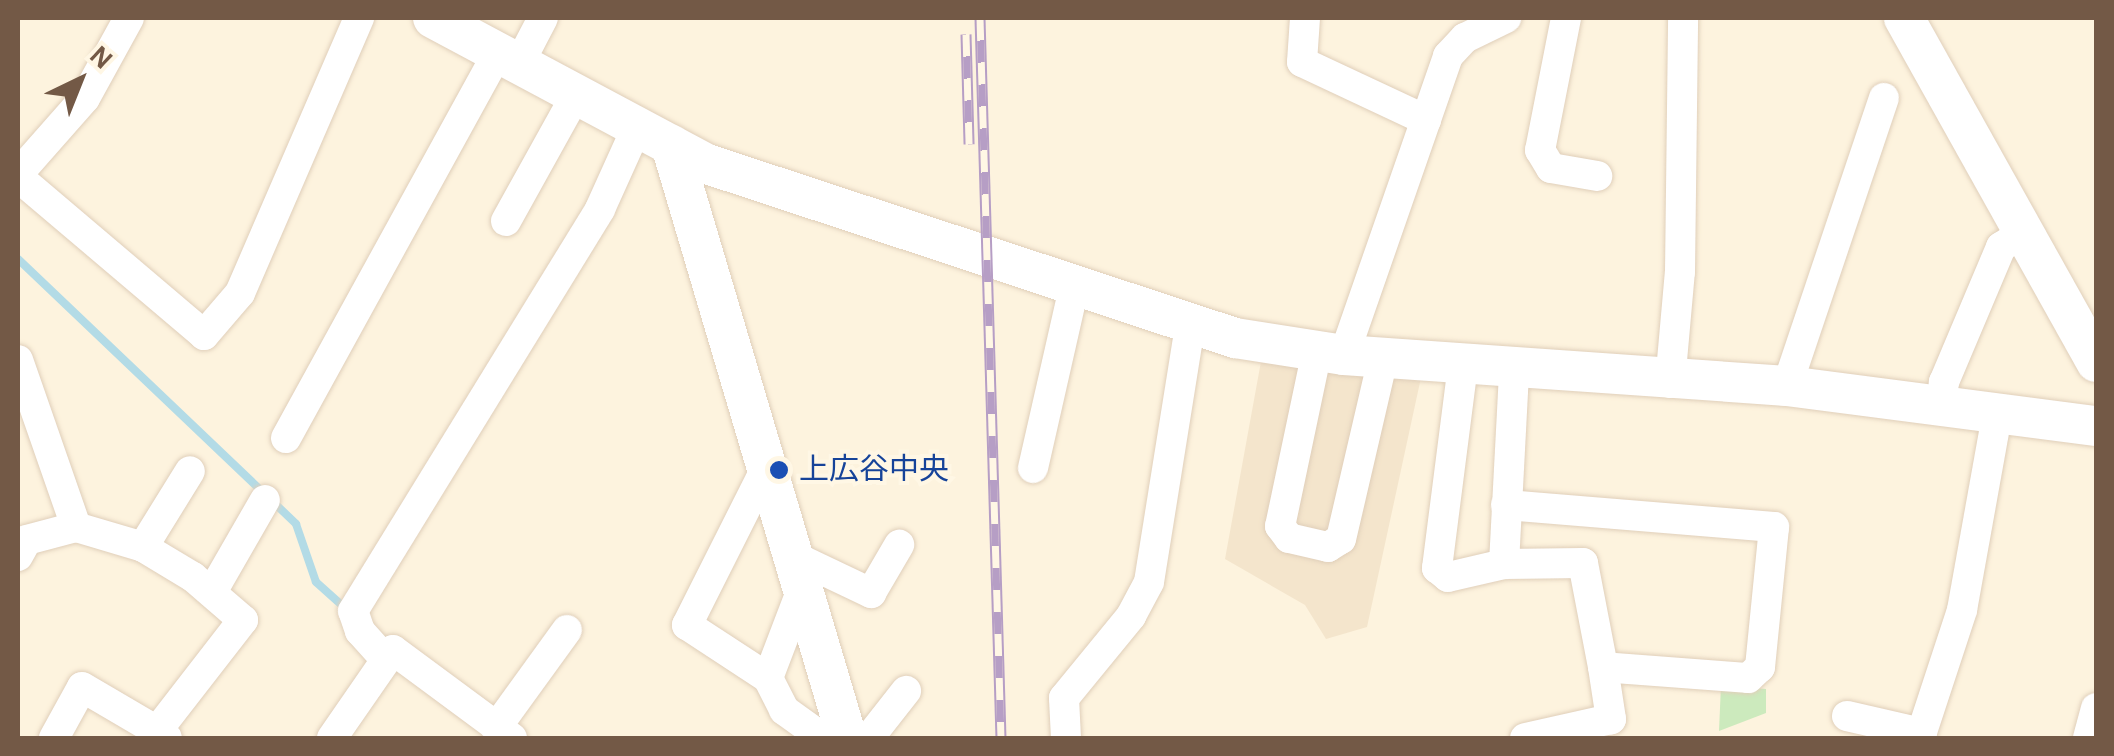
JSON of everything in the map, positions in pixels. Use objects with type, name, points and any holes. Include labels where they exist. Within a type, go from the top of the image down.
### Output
[{"type":"street","points":[[128,18],[84,98],[18,175],[204,335],[240,293],[359,18]]},
{"type":"street","points":[[432,18],[510,55],[707,164],[1190,326],[1348,355],[1670,383],[1787,386],[1998,410],[2096,426]]},
{"type":"street","points":[[286,438],[510,55],[543,18]]},
{"type":"street","points":[[1304,18],[1302,62],[1426,120]]},
{"type":"street","points":[[1348,355],[1341,539],[1328,547],[1288,538],[1280,526],[1348,355],[1448,56],[1465,38],[1506,18]]},
{"type":"street","points":[[1566,18],[1540,150],[1551,168],[1596,176]]},
{"type":"street","points":[[1670,383],[1680,272],[1683,18]]},
{"type":"street","points":[[1904,18],[2096,362]]},
{"type":"street","points":[[506,221],[578,92]]},
{"type":"street","points":[[1787,386],[1884,98]]},
{"type":"street","points":[[654,135],[766,468],[847,738]]},
{"type":"street","points":[[386,660],[360,631],[353,610],[600,208],[654,135]]},
{"type":"street","points":[[1942,403],[1944,382],[2001,247],[2024,232]]},
{"type":"street","points":[[1033,468],[1074,287]]},
{"type":"street","points":[[1066,738],[1064,698],[1130,616],[1149,582],[1190,326]]},
{"type":"street","points":[[18,360],[76,527]]},
{"type":"street","points":[[1463,365],[1438,568],[1448,577],[1504,564],[1582,563],[1603,667],[1610,719],[1525,738]]},
{"type":"street","points":[[1504,564],[1514,370]]},
{"type":"street","points":[[1847,716],[1922,736],[1962,610],[1998,410]]},
{"type":"street","points":[[766,468],[687,625],[768,678],[784,710],[823,738]]},
{"type":"street","points":[[143,547],[190,471]]},
{"type":"street","points":[[212,592],[265,500]]},
{"type":"street","points":[[1506,505],[1774,526],[1760,667],[1748,678],[1603,667]]},
{"type":"street","points":[[18,556],[27,540],[76,527],[143,547],[212,592],[243,620],[162,735],[82,687],[54,738]]},
{"type":"street","points":[[797,572],[872,594],[900,545]]},
{"type":"street","points":[[768,678],[797,572]]},
{"type":"street","points":[[349,733],[393,650],[504,733],[567,630]]},
{"type":"street","points":[[869,738],[906,691]]},
{"type":"street","points":[[2088,738],[2096,708]]},
{"type":"shaded area","points":[[1262,356],[1422,373],[1367,627],[1326,639],[1305,605],[1225,559]]},
{"type":"green space","points":[[1721,685],[1766,689],[1766,713],[1719,731]]},
{"type":"waterway","points":[[18,259],[296,524],[316,582],[343,606]]},
{"type":"railway","points":[[980,18],[1001,738]]},
{"type":"railway","points":[[966,34],[969,144]]},
{"type":"place","name":"上広谷中央","points":[[779,470]]}]
